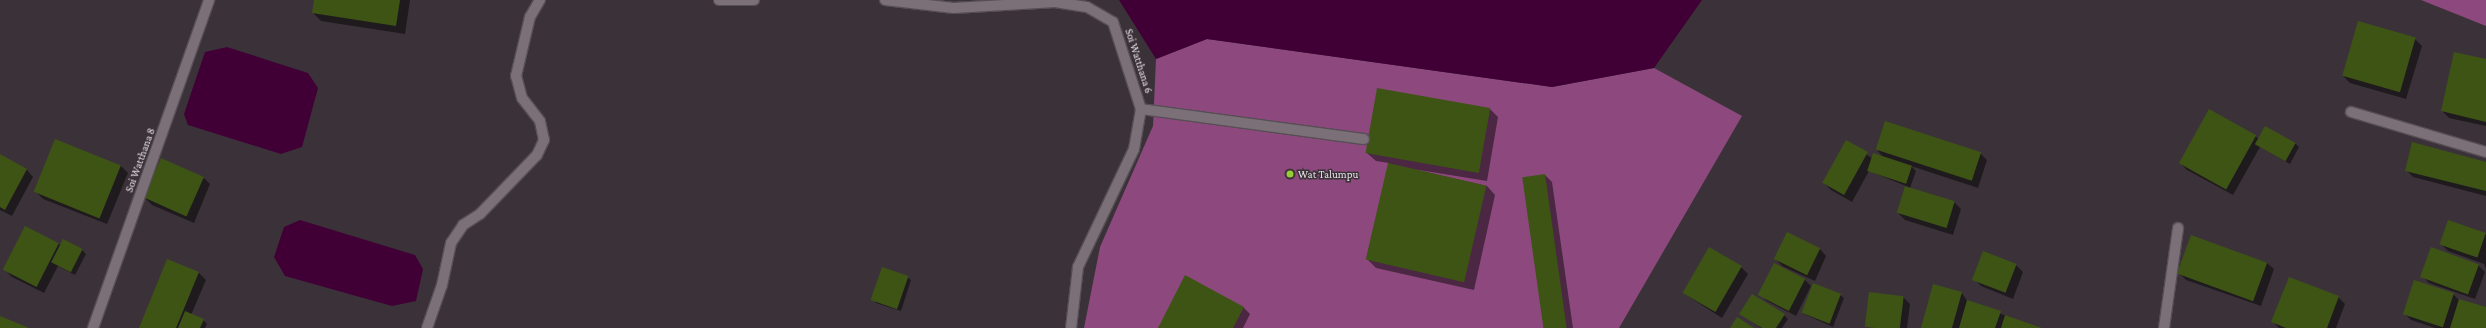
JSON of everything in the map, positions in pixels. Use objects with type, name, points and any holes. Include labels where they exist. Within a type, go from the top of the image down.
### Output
[{"type":"street","name":"Soi Watthana 8","points":[[93,328],[209,0]]},
{"type":"street","points":[[427,328],[442,285],[451,243],[463,225],[480,214],[537,155],[544,140],[540,120],[522,98],[516,76],[530,17],[540,0]]},
{"type":"street","points":[[719,0],[754,0]]},
{"type":"street","name":"Soi Watthana 6","points":[[885,0],[954,8],[1055,2],[1087,7],[1113,22],[1140,109],[1134,149],[1078,267],[1071,328]]},
{"type":"street","points":[[1140,109],[1364,139]]},
{"type":"street","points":[[2351,112],[2486,152]]},
{"type":"street","points":[[2164,328],[2178,228]]},
{"type":"shaded area","points":[[1119,0],[1702,0],[1654,68],[1552,87],[1207,39],[1156,59]]},
{"type":"shaded area","points":[[2421,0],[2486,0],[2486,26]]},
{"type":"shaded area","points":[[1207,39],[1552,87],[1654,68],[1742,116],[1619,328],[1084,328],[1100,247],[1153,126],[1156,59]]},
{"type":"shaded area","points":[[227,47],[308,73],[318,88],[302,147],[281,154],[188,125],[184,114],[205,52]]},
{"type":"shaded area","points":[[300,220],[415,255],[423,269],[416,301],[392,306],[285,276],[274,257],[284,227]]},
{"type":"building","points":[[314,0],[400,0],[396,26],[312,13]]},
{"type":"building","points":[[2358,21],[2416,38],[2400,92],[2342,76]]},
{"type":"building","points":[[2454,52],[2486,59],[2486,122],[2441,111]]},
{"type":"building","points":[[1377,88],[1490,108],[1479,173],[1366,153]]},
{"type":"building","points":[[2209,109],[2256,135],[2226,189],[2179,163]]},
{"type":"building","points":[[1885,121],[1981,152],[1972,181],[1876,150]]},
{"type":"building","points":[[2265,126],[2296,143],[2285,161],[2255,144]]},
{"type":"building","points":[[55,139],[121,166],[99,218],[34,192]]},
{"type":"building","points":[[1846,140],[1868,152],[1844,195],[1822,183]]},
{"type":"building","points":[[2412,142],[2486,162],[2486,191],[2405,171]]},
{"type":"building","points":[[1873,153],[1912,166],[1906,184],[1867,171]]},
{"type":"building","points":[[0,154],[27,169],[5,210],[0,207]]},
{"type":"building","points":[[161,158],[204,177],[186,216],[144,197]]},
{"type":"building","points":[[1388,163],[1486,186],[1464,282],[1366,259]]},
{"type":"building","points":[[1545,174],[1567,328],[1543,328],[1522,177]]},
{"type":"building","points":[[1905,186],[1955,201],[1947,228],[1897,213]]},
{"type":"building","points":[[2448,220],[2486,233],[2477,258],[2440,245]]},
{"type":"building","points":[[25,226],[59,243],[37,287],[3,270]]},
{"type":"building","points":[[1787,232],[1820,248],[1807,275],[1774,259]]},
{"type":"building","points":[[2191,235],[2267,263],[2253,301],[2177,274]]},
{"type":"building","points":[[63,239],[83,249],[71,272],[51,262]]},
{"type":"building","points":[[1709,247],[1742,266],[1715,312],[1682,293]]},
{"type":"building","points":[[2431,247],[2479,264],[2468,295],[2420,277]]},
{"type":"building","points":[[1983,251],[2017,264],[2005,293],[1972,280]]},
{"type":"building","points":[[167,259],[199,272],[176,328],[139,328]]},
{"type":"building","points":[[1774,263],[1805,279],[1789,311],[1758,295]]},
{"type":"building","points":[[882,267],[908,276],[897,309],[871,300]]},
{"type":"building","points":[[1185,275],[1244,307],[1233,328],[1158,328]]},
{"type":"building","points":[[2289,277],[2339,296],[2327,328],[2286,328],[2271,322]]},
{"type":"building","points":[[2414,280],[2454,293],[2443,327],[2403,314]]},
{"type":"building","points":[[1813,283],[1841,294],[1830,324],[1802,313]]},
{"type":"building","points":[[1933,284],[1962,292],[1952,328],[1921,328]]},
{"type":"building","points":[[1869,292],[1904,296],[1900,328],[1865,327]]},
{"type":"building","points":[[1752,294],[1785,314],[1776,328],[1762,328],[1739,314]]},
{"type":"building","points":[[2459,299],[2486,307],[2486,328],[2450,328]]},
{"type":"building","points":[[1967,300],[2001,311],[1995,328],[1959,328]]},
{"type":"building","points":[[185,311],[204,319],[200,328],[178,328]]},
{"type":"building","points":[[2005,315],[2042,328],[2001,328]]},
{"type":"building","points":[[0,316],[29,328],[0,328]]},
{"type":"building","points":[[1737,317],[1754,328],[1730,328]]},
{"type":"place","name":"Wat Talumpu","points":[[1290,174]]}]
